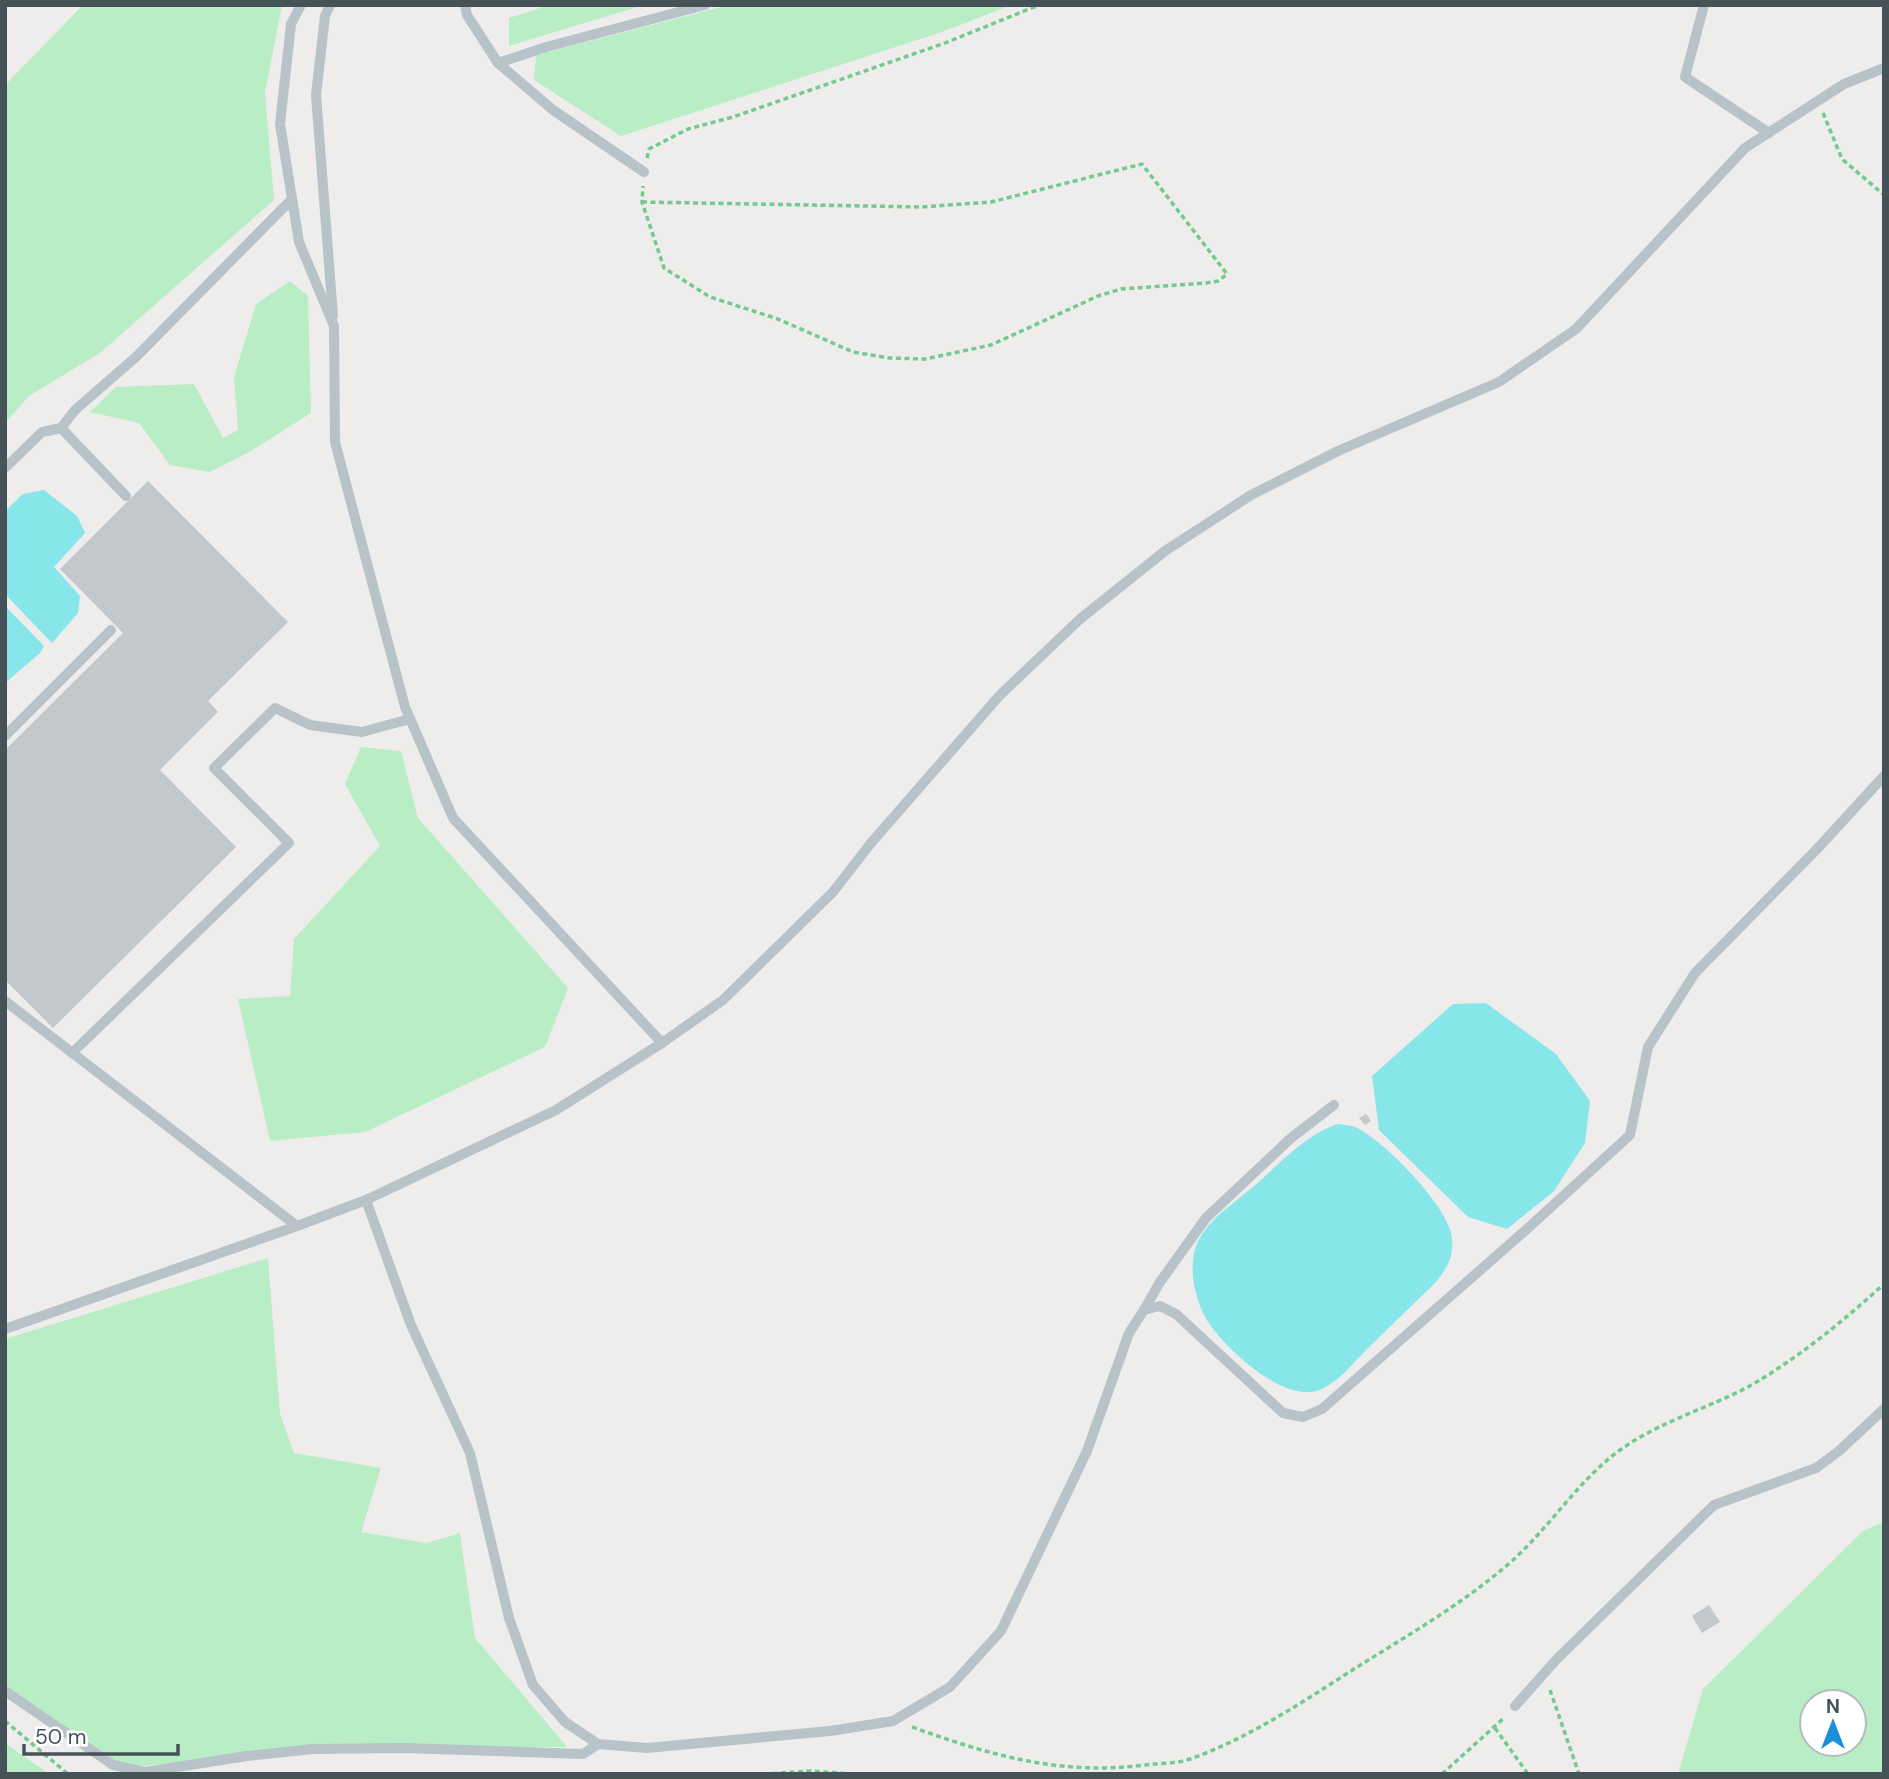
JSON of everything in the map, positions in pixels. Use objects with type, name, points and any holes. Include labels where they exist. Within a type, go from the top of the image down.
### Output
[{"type":"lane","points":[[300,5],[291,24],[280,124],[299,242],[334,326]]},
{"type":"lane","points":[[330,5],[325,16],[316,95],[334,326],[335,442],[405,707],[453,818],[662,1043]]},
{"type":"lane","points":[[465,5],[467,15],[498,62],[553,110],[644,172]]},
{"type":"lane","points":[[498,62],[705,5]]},
{"type":"lane","points":[[1704,5],[1685,77],[1769,133]]},
{"type":"lane","points":[[5,1329],[366,1200],[556,1110],[662,1043],[723,1000],[833,892],[871,843],[1000,695],[1080,619],[1165,551],[1251,495],[1340,450],[1499,382],[1576,329],[1745,148],[1844,84],[1884,68]]},
{"type":"lane","points":[[5,468],[42,432],[61,428],[75,410],[136,356],[292,199]]},
{"type":"lane","points":[[61,428],[125,496]]},
{"type":"lane","points":[[5,736],[111,630]]},
{"type":"lane","points":[[72,1053],[289,843],[215,768],[275,708],[310,726],[362,732],[410,719]]},
{"type":"lane","points":[[1144,1310],[1160,1306],[1176,1314],[1283,1413],[1303,1418],[1322,1409],[1630,1135],[1648,1047],[1695,973],[1818,848],[1884,776]]},
{"type":"lane","points":[[5,1001],[297,1226]]},
{"type":"lane","points":[[366,1200],[411,1325],[470,1453],[509,1618],[533,1685],[565,1722],[598,1744],[647,1748],[830,1731],[893,1721],[950,1687],[1001,1631],[1087,1451],[1129,1333],[1160,1282],[1206,1218],[1291,1138],[1334,1105]]},
{"type":"lane","points":[[1516,1706],[1544,1674],[1714,1505],[1816,1468],[1839,1451],[1884,1409]]},
{"type":"lane","points":[[5,1691],[113,1765],[145,1772],[313,1749],[404,1748],[583,1754],[598,1744]]},
{"type":"path","points":[[642,202],[921,207],[991,202],[1142,164],[1227,274],[1218,281],[1121,289],[1098,296],[991,345],[925,359],[889,358],[853,352],[778,319],[710,297],[664,268],[642,202],[649,149],[688,129],[733,117],[945,43],[1039,5]]},
{"type":"path","points":[[1818,101],[1842,159],[1884,195]]},
{"type":"path","points":[[893,1721],[997,1756],[1079,1769],[1186,1760],[1246,1736],[1430,1621],[1504,1568],[1537,1538],[1588,1480],[1620,1450],[1662,1426],[1748,1387],[1806,1349],[1884,1284]]},
{"type":"path","points":[[1544,1674],[1579,1774]]},
{"type":"path","points":[[1442,1774],[1516,1706]]},
{"type":"path","points":[[5,1721],[68,1774]]},
{"type":"path","points":[[1495,1728],[1528,1774]]},
{"type":"path","points":[[764,1774],[810,1771],[854,1774]]},
{"type":"path","points":[[288,1774],[402,1774]]},
{"type":"green space","points":[[83,5],[282,5],[265,93],[274,200],[100,353],[29,396],[5,423],[5,85]]},
{"type":"green space","points":[[549,5],[644,5],[509,46],[509,18]]},
{"type":"green space","points":[[729,5],[1012,5],[939,33],[621,136],[534,80],[536,55]]},
{"type":"green space","points":[[290,281],[308,296],[311,413],[251,451],[209,472],[170,465],[139,423],[90,412],[116,387],[194,384],[223,438],[238,430],[234,377],[256,304]]},
{"type":"green space","points":[[361,747],[401,751],[418,818],[568,988],[545,1047],[365,1132],[270,1141],[238,999],[290,996],[294,939],[380,846],[345,784]]},
{"type":"green space","points":[[268,1258],[280,1414],[294,1453],[381,1468],[361,1532],[427,1543],[460,1533],[475,1638],[567,1747],[351,1749],[125,1767],[5,1691],[5,1339]]},
{"type":"green space","points":[[1884,1522],[1884,1774],[1678,1774],[1703,1689],[1863,1531]]},
{"type":"green space","points":[[5,1743],[49,1774],[5,1774]]},
{"type":"water","points":[[44,490],[77,516],[85,533],[54,567],[80,596],[78,613],[52,643],[5,594],[5,511],[23,494]]},
{"type":"water","points":[[5,606],[44,646],[40,653],[5,683]]},
{"type":"water","points":[[1486,1003],[1556,1054],[1590,1101],[1585,1143],[1554,1191],[1507,1229],[1468,1217],[1379,1130],[1372,1076],[1453,1004]]},
{"type":"water","points":[[1338,1124],[1354,1127],[1371,1136],[1400,1161],[1440,1210],[1452,1238],[1452,1251],[1436,1282],[1345,1372],[1326,1387],[1304,1392],[1271,1380],[1254,1369],[1223,1341],[1204,1315],[1196,1293],[1194,1253],[1204,1231],[1222,1212],[1297,1148],[1327,1128]]},
{"type":"building","points":[[148,481],[288,622],[208,701],[218,712],[160,770],[236,847],[53,1028],[5,980],[5,750],[123,633],[60,569]]},
{"type":"building","points":[[1366,1114],[1371,1121],[1365,1125],[1359,1118]]},
{"type":"building","points":[[1709,1605],[1720,1622],[1702,1633],[1692,1616]]}]
